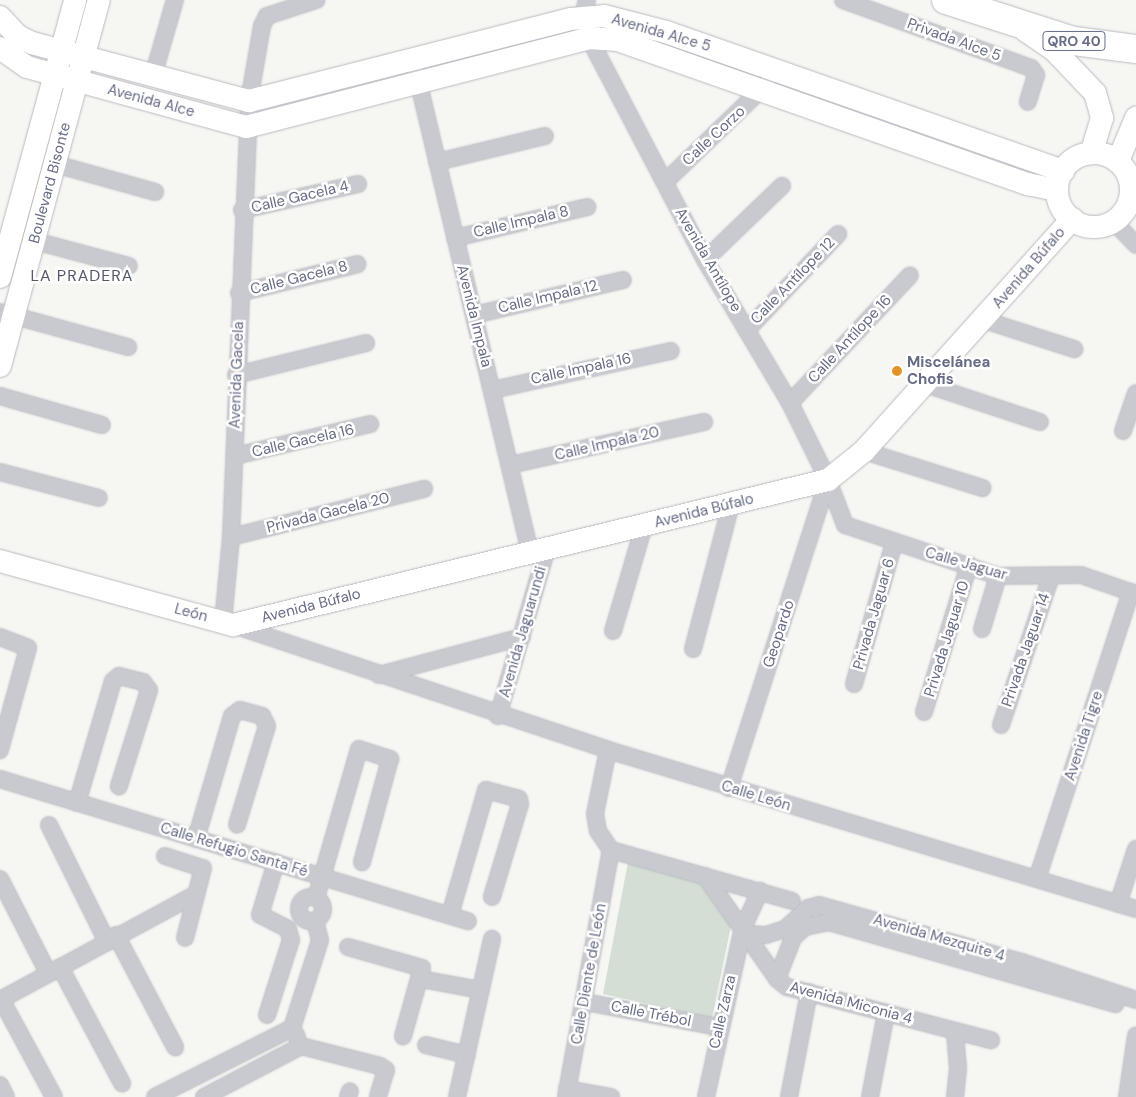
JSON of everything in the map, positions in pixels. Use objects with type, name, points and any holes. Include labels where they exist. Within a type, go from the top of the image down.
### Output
[{"type":"highway","name":"QRO 40","points":[[946,0],[1074,41],[1136,49]]},
{"type":"street","name":"Boulevard Bisonte","points":[[0,277],[75,0]]},
{"type":"street","name":"Boulevard Bisonte","points":[[0,366],[7,314],[35,241],[99,0]]},
{"type":"street","points":[[153,76],[175,0]]},
{"type":"street","name":"Avenida Gacela","points":[[228,624],[242,210],[249,101],[262,26],[267,16],[316,0]]},
{"type":"street","name":"Privada Alce 5","points":[[843,0],[1031,68],[1036,75],[1028,102]]},
{"type":"street","name":"Avenida Antílope","points":[[585,8],[590,38],[705,260],[748,328],[790,404],[828,480]]},
{"type":"street","name":"Avenida Alce 5","points":[[246,127],[585,8],[604,16],[666,32],[776,70],[1060,180]]},
{"type":"street","name":"Avenida Alce","points":[[0,17],[24,40],[61,52],[249,101]]},
{"type":"street","points":[[1015,23],[1053,49],[1095,93],[1102,118],[1091,153]]},
{"type":"street","name":"Avenida Alce 5","points":[[249,101],[590,38],[618,40],[764,89],[1019,181],[1060,180]]},
{"type":"street","name":"Avenida Alce","points":[[0,48],[17,63],[246,127]]},
{"type":"street","name":"Avenida Impala","points":[[415,69],[510,465],[538,550]]},
{"type":"street","name":"Calle Corzo","points":[[665,182],[764,89],[776,70]]},
{"type":"street","points":[[1118,161],[1136,118]]},
{"type":"street","points":[[437,162],[545,136]]},
{"type":"street","points":[[1091,153],[1118,161],[1132,185],[1131,199],[1114,222],[1093,227],[1072,220],[1060,180],[1080,156],[1091,153]]},
{"type":"street","points":[[55,164],[154,192]]},
{"type":"street","name":"Calle Gacela 4","points":[[242,210],[358,184]]},
{"type":"street","points":[[705,260],[782,186]]},
{"type":"street","name":"Calle Impala 8","points":[[455,238],[587,206]]},
{"type":"street","name":"Avenida Búfalo","points":[[228,624],[644,526],[828,480],[864,451],[984,320],[1072,220]]},
{"type":"street","points":[[1114,222],[1136,245]]},
{"type":"street","name":"Calle Antílope 12","points":[[748,328],[838,234]]},
{"type":"street","points":[[35,241],[129,266]]},
{"type":"street","name":"Calle Gacela 8","points":[[239,292],[358,264]]},
{"type":"street","name":"Calle Antílope 16","points":[[790,404],[910,275]]},
{"type":"street","name":"Calle Impala 12","points":[[474,315],[623,280]]},
{"type":"street","points":[[7,314],[128,346]]},
{"type":"street","points":[[984,320],[1074,349]]},
{"type":"street","points":[[236,375],[366,343]]},
{"type":"street","name":"Calle Impala 16","points":[[492,390],[671,351]]},
{"type":"street","points":[[925,384],[1040,422]]},
{"type":"street","points":[[1123,431],[1136,393]]},
{"type":"street","points":[[0,396],[102,425]]},
{"type":"street","name":"Calle Impala 20","points":[[510,465],[704,422]]},
{"type":"street","name":"Calle Gacela 16","points":[[235,456],[370,424]]},
{"type":"street","points":[[864,451],[982,488]]},
{"type":"street","points":[[0,472],[99,498]]},
{"type":"street","name":"Calle Jaguar","points":[[828,480],[845,525],[894,543],[969,565],[998,576],[1081,575],[1133,593]]},
{"type":"street","name":"Geopardo","points":[[729,788],[828,480]]},
{"type":"street","name":"Privada Gacela 20","points":[[231,537],[424,489]]},
{"type":"street","points":[[692,649],[731,504]]},
{"type":"street","points":[[613,631],[644,526]]},
{"type":"street","name":"Privada Jaguar 6","points":[[854,684],[894,543]]},
{"type":"street","name":"Avenida Jaguarundi","points":[[498,716],[522,637],[538,550]]},
{"type":"street","name":"León","points":[[0,561],[228,624],[379,675]]},
{"type":"street","name":"Privada Jaguar 10","points":[[924,712],[969,565]]},
{"type":"street","points":[[982,629],[998,576]]},
{"type":"street","name":"Privada Jaguar 14","points":[[1001,725],[1051,576]]},
{"type":"street","name":"Avenida Tigre","points":[[1037,880],[1133,593]]},
{"type":"street","points":[[0,637],[28,648],[0,750]]},
{"type":"street","points":[[379,675],[522,637]]},
{"type":"street","name":"Calle León","points":[[379,675],[498,716],[729,788],[1136,909]]},
{"type":"street","points":[[77,803],[113,681],[119,676],[143,682],[149,690],[119,786]]},
{"type":"street","points":[[196,839],[232,716],[240,710],[262,716],[267,726],[237,825]]},
{"type":"street","points":[[301,1046],[292,1028],[320,940],[315,921],[306,921],[298,909],[302,900],[316,898],[359,749],[390,759],[362,862]]},
{"type":"street","points":[[608,750],[595,814],[598,831],[611,850],[792,900]]},
{"type":"street","name":"Calle Refugio Santa Fé","points":[[0,778],[468,921]]},
{"type":"street","points":[[450,915],[486,790],[519,799],[520,804],[492,897]]},
{"type":"street","points":[[49,825],[174,1047]]},
{"type":"street","points":[[1118,904],[1136,849]]},
{"type":"street","name":"Calle Diente de León","points":[[567,1093],[611,850]]},
{"type":"street","points":[[165,856],[203,868],[185,938]]},
{"type":"street","points":[[267,1015],[291,940],[288,930],[260,915],[276,862]]},
{"type":"street","name":"Avenida Miconia 4","points":[[705,876],[777,979],[787,987],[991,1040]]},
{"type":"street","points":[[0,879],[122,1083]]},
{"type":"street","name":"Calle Zarza","points":[[706,1097],[718,1027],[745,931],[760,891]]},
{"type":"street","points":[[54,1097],[1,1000],[196,894]]},
{"type":"street","name":"Avenida Mezquite 4","points":[[745,931],[776,932],[801,923],[829,922],[888,931],[1136,1000]]},
{"type":"street","points":[[777,979],[788,948],[801,923]]},
{"type":"street","points":[[458,1097],[492,939]]},
{"type":"street","points":[[348,947],[420,967],[421,979],[403,1036]]},
{"type":"street","name":"Avenida Mezquite 4","points":[[1020,969],[1136,1011]]},
{"type":"street","points":[[421,979],[481,990]]},
{"type":"street","points":[[789,1097],[809,992]]},
{"type":"street","name":"Calle Trébol","points":[[584,1002],[718,1027]]},
{"type":"street","points":[[870,1097],[886,1013]]},
{"type":"street","points":[[161,1096],[292,1028]]},
{"type":"street","points":[[955,1031],[958,1068],[955,1097]]},
{"type":"street","points":[[1127,1097],[1136,1036]]},
{"type":"street","points":[[426,1045],[467,1056]]},
{"type":"street","points":[[204,1097],[301,1046],[380,1066],[386,1070],[378,1097]]},
{"type":"street","points":[[0,1085],[6,1097]]},
{"type":"street","points":[[567,1093],[611,1097]]},
{"type":"shaded area","points":[[628,862],[700,878],[732,921],[712,1018],[603,994]]},
{"type":"place","name":"Miscelánea Chofis","points":[[897,371]]},
{"type":"district","name":"LA PRADERA","points":[[82,276]]}]
